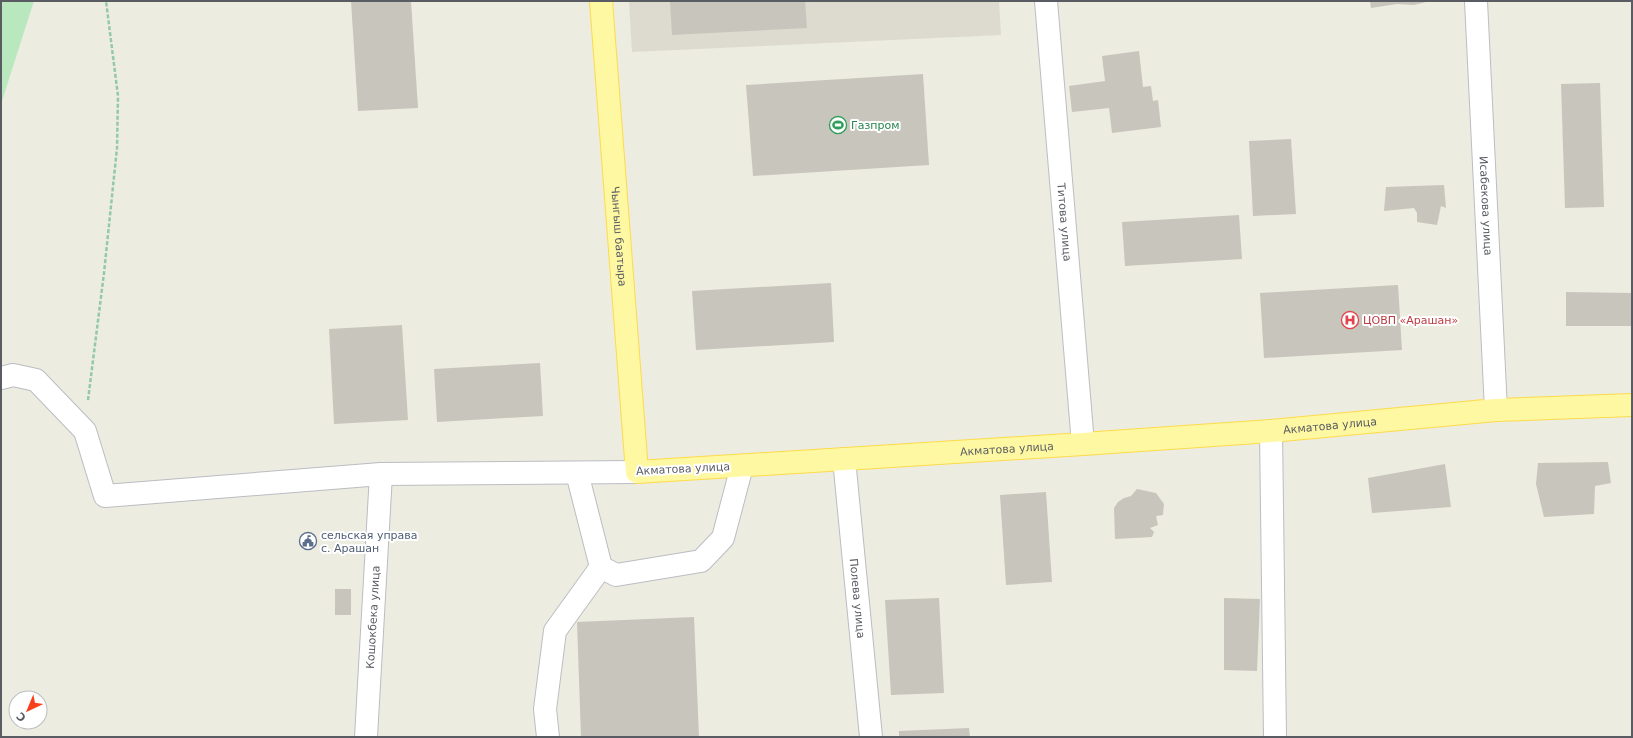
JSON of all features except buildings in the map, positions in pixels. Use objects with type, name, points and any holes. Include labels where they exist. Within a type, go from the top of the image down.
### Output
[{"type":"main road","name":"Чынгыш баатыра","points":[[601,1],[637,472]]},
{"type":"main road","name":"Акматова улица","points":[[637,472],[1271,431],[1496,410],[1632,406]]},
{"type":"street","name":"Титова улица","points":[[1046,1],[1083,444]]},
{"type":"street","name":"Исабекова улица","points":[[1476,1],[1496,410]]},
{"type":"street","points":[[1,378],[13,375],[36,380],[85,431]]},
{"type":"street","name":"Акматова улица","points":[[85,431],[104,496],[381,474],[637,472]]},
{"type":"street","points":[[1271,431],[1275,737]]},
{"type":"street","name":"Полева улица","points":[[844,459],[871,737]]},
{"type":"street","points":[[601,567],[616,574],[702,561],[723,538],[742,466]]},
{"type":"street","points":[[577,472],[601,567]]},
{"type":"street","name":"Кошокбека улица","points":[[366,737],[381,474]]},
{"type":"street","points":[[548,737],[545,709],[555,630],[601,567]]},
{"type":"path","points":[[85,431],[117,148],[118,96],[106,1]]},
{"type":"shaded area","points":[[629,1],[999,1],[1001,35],[632,52]]},
{"type":"green space","points":[[1,1],[34,1],[1,104]]},
{"type":"place","name":"Газпром","points":[[838,125]]},
{"type":"place","name":"ЦОВП «Арашан»","points":[[1350,320]]},
{"type":"place","name":"сельская управа с. Арашан","points":[[308,541]]}]
